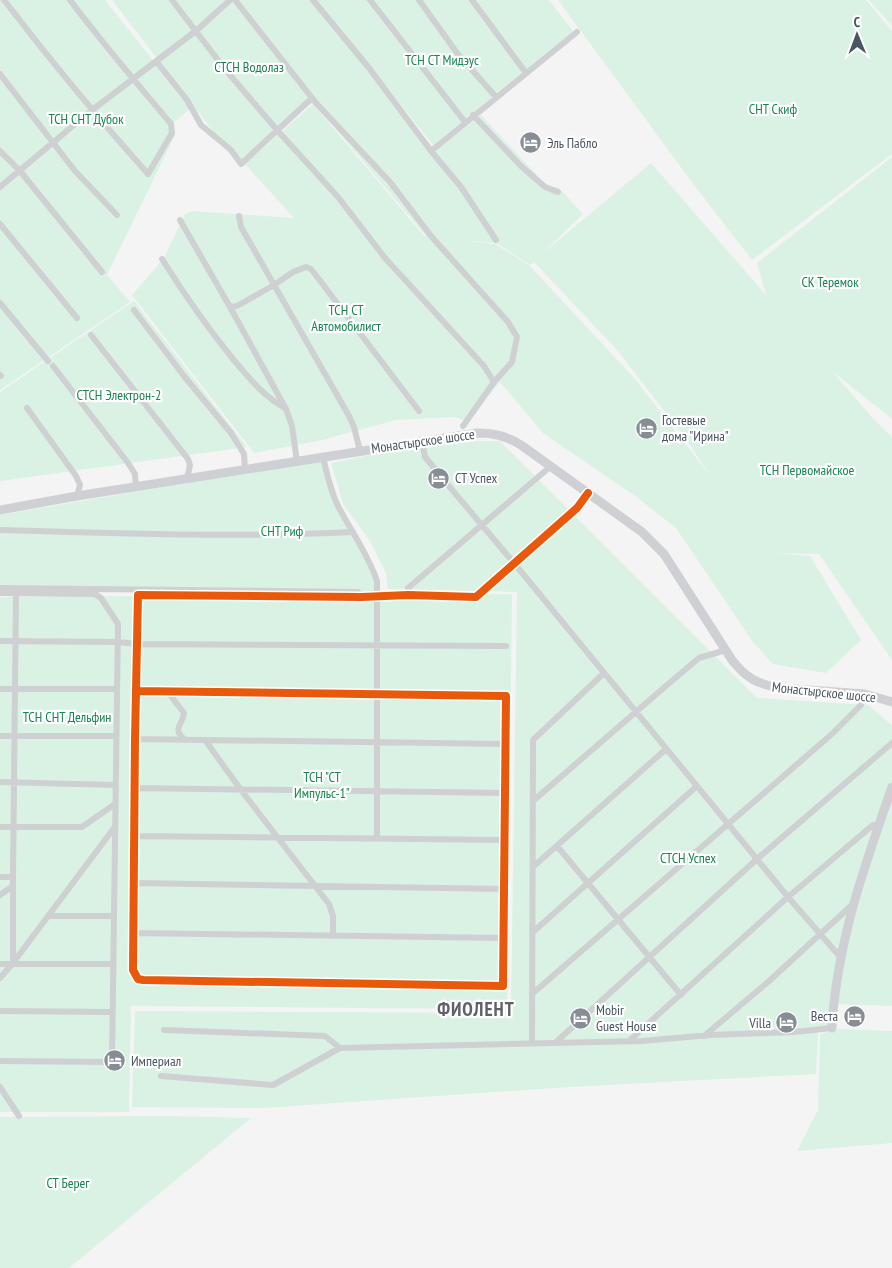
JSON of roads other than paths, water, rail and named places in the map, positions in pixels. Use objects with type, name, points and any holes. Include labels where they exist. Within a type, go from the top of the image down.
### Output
[{"type":"main road","name":"Монастырское шоссе","points":[[0,510],[422,441],[476,433],[492,433],[511,439],[642,532],[664,554],[726,650],[742,672],[753,681],[766,686],[865,694],[892,702]]},
{"type":"main road","points":[[832,1028],[833,1006],[855,902],[870,850],[892,787]]},
{"type":"street","points":[[4,0],[46,56],[148,174],[172,133],[171,124],[70,0]]},
{"type":"street","points":[[172,0],[197,30],[224,68],[338,197],[385,258],[484,366],[494,382]]},
{"type":"street","points":[[0,186],[91,110],[197,30],[230,0]]},
{"type":"street","points":[[235,0],[312,98],[390,182],[432,236],[508,322],[517,337],[512,362],[494,382],[463,426]]},
{"type":"street","points":[[313,0],[369,68],[430,151],[461,187],[496,240]]},
{"type":"street","points":[[370,0],[465,122]]},
{"type":"street","points":[[419,0],[456,53],[496,97]]},
{"type":"street","points":[[472,0],[526,73]]},
{"type":"street","points":[[430,151],[576,32]]},
{"type":"street","points":[[156,61],[187,100],[200,125],[231,150],[241,164],[312,98]]},
{"type":"street","points":[[0,74],[75,170],[117,215]]},
{"type":"street","points":[[474,115],[527,171],[545,187],[558,192]]},
{"type":"street","points":[[0,151],[20,171],[102,272]]},
{"type":"street","points":[[238,216],[241,227],[349,416],[360,451]]},
{"type":"street","points":[[180,220],[286,409],[292,426],[296,462]]},
{"type":"street","points":[[0,224],[77,318]]},
{"type":"street","points":[[162,259],[192,306],[240,368],[262,393],[286,409]]},
{"type":"street","points":[[230,307],[237,306],[293,272],[306,267],[311,269],[419,412]]},
{"type":"street","points":[[0,303],[51,363],[128,464],[135,474],[136,488]]},
{"type":"street","points":[[134,310],[184,376],[231,433],[244,454],[245,470]]},
{"type":"street","points":[[91,336],[188,459],[190,465],[187,479]]},
{"type":"street","points":[[27,408],[76,476],[80,485],[77,496]]},
{"type":"street","points":[[422,441],[425,457],[788,897],[842,959]]},
{"type":"street","points":[[323,457],[330,489],[374,571],[377,581],[377,839]]},
{"type":"street","points":[[408,588],[551,466]]},
{"type":"street","points":[[136,691],[506,696],[504,986],[138,979],[134,970],[134,788],[136,691],[137,644],[138,595],[378,597],[408,595],[476,597],[576,508],[588,493]]},
{"type":"street","points":[[0,530],[194,534],[318,534],[353,532]]},
{"type":"street","points":[[0,588],[358,592],[362,597]]},
{"type":"street","points":[[0,593],[95,594],[101,598],[118,624],[112,1062],[0,1061]]},
{"type":"street","points":[[14,964],[12,877],[16,593]]},
{"type":"street","points":[[0,641],[118,642],[137,644],[506,646]]},
{"type":"street","points":[[533,801],[699,658],[726,650]]},
{"type":"street","points":[[532,1043],[533,740],[604,673]]},
{"type":"street","points":[[0,689],[117,689]]},
{"type":"street","points":[[167,691],[184,713],[178,726],[178,731],[185,740]]},
{"type":"street","points":[[532,994],[832,734],[861,705],[865,694]]},
{"type":"street","points":[[0,736],[116,736]]},
{"type":"street","points":[[135,739],[506,744]]},
{"type":"street","points":[[205,740],[240,790],[331,908],[333,936]]},
{"type":"street","points":[[555,1043],[757,859],[892,743]]},
{"type":"street","points":[[534,866],[666,749]]},
{"type":"street","points":[[0,782],[115,785]]},
{"type":"street","points":[[533,932],[696,786]]},
{"type":"street","points":[[134,788],[506,793]]},
{"type":"street","points":[[0,827],[82,827],[115,804]]},
{"type":"street","points":[[629,1042],[788,897],[873,825],[879,825]]},
{"type":"street","points":[[0,978],[14,964],[115,827]]},
{"type":"street","points":[[134,836],[505,840]]},
{"type":"street","points":[[557,846],[681,995]]},
{"type":"street","points":[[0,877],[12,877]]},
{"type":"street","points":[[134,883],[505,889]]},
{"type":"street","points":[[0,895],[12,886]]},
{"type":"street","points":[[704,1036],[768,982],[855,902]]},
{"type":"street","points":[[49,916],[114,916]]},
{"type":"street","points":[[134,933],[504,938]]},
{"type":"street","points":[[0,964],[113,964]]},
{"type":"street","points":[[0,1012],[113,1012]]},
{"type":"street","points":[[161,1076],[272,1085],[340,1048],[629,1042],[832,1028]]},
{"type":"street","points":[[164,1030],[325,1036],[340,1048]]},
{"type":"street","points":[[0,1087],[19,1116]]},
{"type":"place","name":"Эль Пабло","points":[[531,143]]},
{"type":"place","name":"Гостевые дома \"Ирина\"","points":[[646,428]]},
{"type":"place","name":"СТ Успех","points":[[439,478]]},
{"type":"place","name":"Веста","points":[[854,1016]]},
{"type":"place","name":"Mobir Guest House","points":[[580,1018]]},
{"type":"place","name":"Villa","points":[[787,1023]]},
{"type":"place","name":"Империал","points":[[115,1061]]},
{"type":"district","name":"ФИОЛЕНТ","points":[[476,1009]]},
{"type":"park label","name":"ТСН СТ Мидэус","points":[[442,60]]},
{"type":"park label","name":"СТСН Водолаз","points":[[249,67]]},
{"type":"park label","name":"СНТ Скиф","points":[[773,109]]},
{"type":"park label","name":"ТСН СНТ Дубок","points":[[86,119]]},
{"type":"park label","name":"СК Теремок","points":[[830,282]]},
{"type":"park label","name":"ТСН СТ Автомобилист","points":[[346,318]]},
{"type":"park label","name":"СТСН Электрон-2","points":[[119,395]]},
{"type":"park label","name":"ТСН Первомайское","points":[[807,470]]},
{"type":"park label","name":"СНТ Риф","points":[[282,531]]},
{"type":"park label","name":"ТСН СНТ Дельфин","points":[[67,717]]},
{"type":"park label","name":"ТСН \"СТ Импульс-1\"","points":[[322,786]]},
{"type":"park label","name":"СТСН Успех","points":[[688,858]]},
{"type":"park label","name":"СТ Берег","points":[[68,1183]]}]
